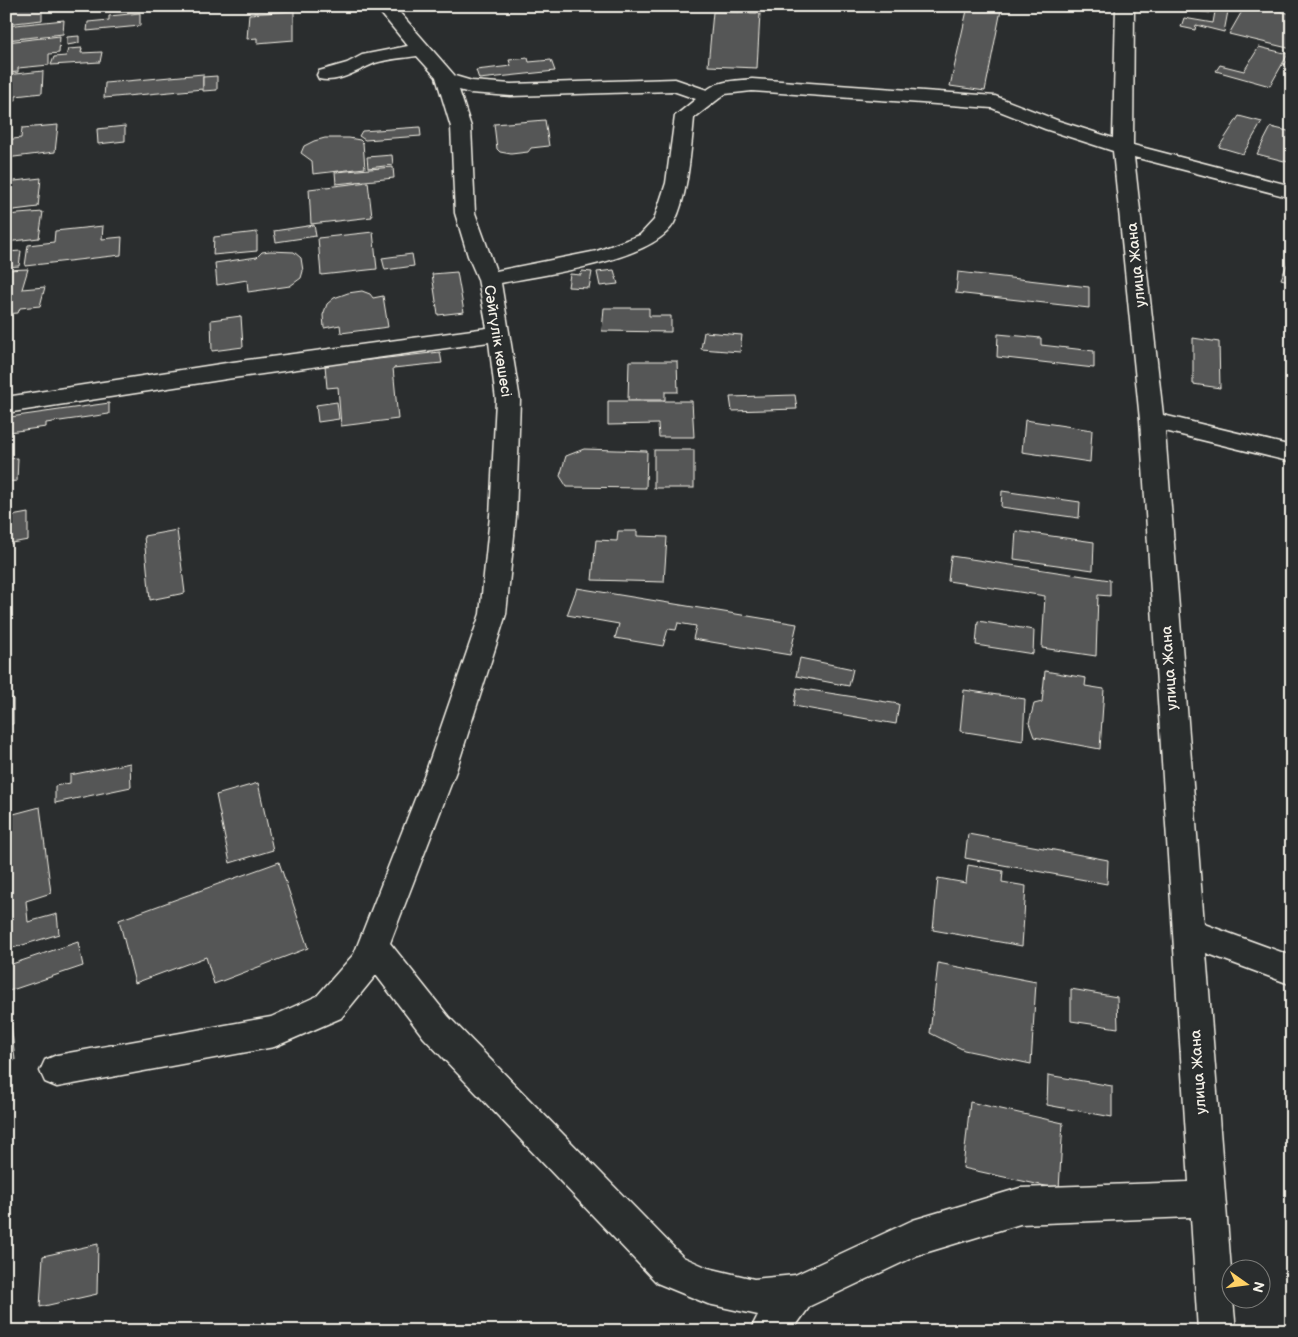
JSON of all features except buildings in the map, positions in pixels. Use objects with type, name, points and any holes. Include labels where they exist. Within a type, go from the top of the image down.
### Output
[{"type":"street","name":"Сәйгүлік көшесі","points":[[57,1071],[274,1032],[329,1006],[366,964],[441,771],[493,614],[503,516],[508,400],[499,333],[489,279],[479,256],[465,213],[462,127],[445,75],[384,6]]},
{"type":"street","name":"улица Жана","points":[[1125,6],[1124,148],[1152,420],[1217,1331]]},
{"type":"street","points":[[326,75],[354,67],[369,59],[421,50]]},
{"type":"street","points":[[446,79],[470,88],[511,90],[675,85],[710,96]]},
{"type":"street","points":[[489,279],[602,256],[647,238],[664,222],[676,183],[685,116],[720,89],[752,85],[995,102],[1052,125],[1124,148],[1292,192]]},
{"type":"street","points":[[6,406],[233,370],[499,333]]},
{"type":"street","points":[[1152,420],[1292,454]]},
{"type":"street","points":[[1188,932],[1292,971]]},
{"type":"street","points":[[373,946],[436,1027],[670,1270],[708,1286],[754,1297],[798,1293],[913,1238],[1020,1206],[1208,1199]]},
{"type":"street","points":[[769,1331],[798,1293]]}]
